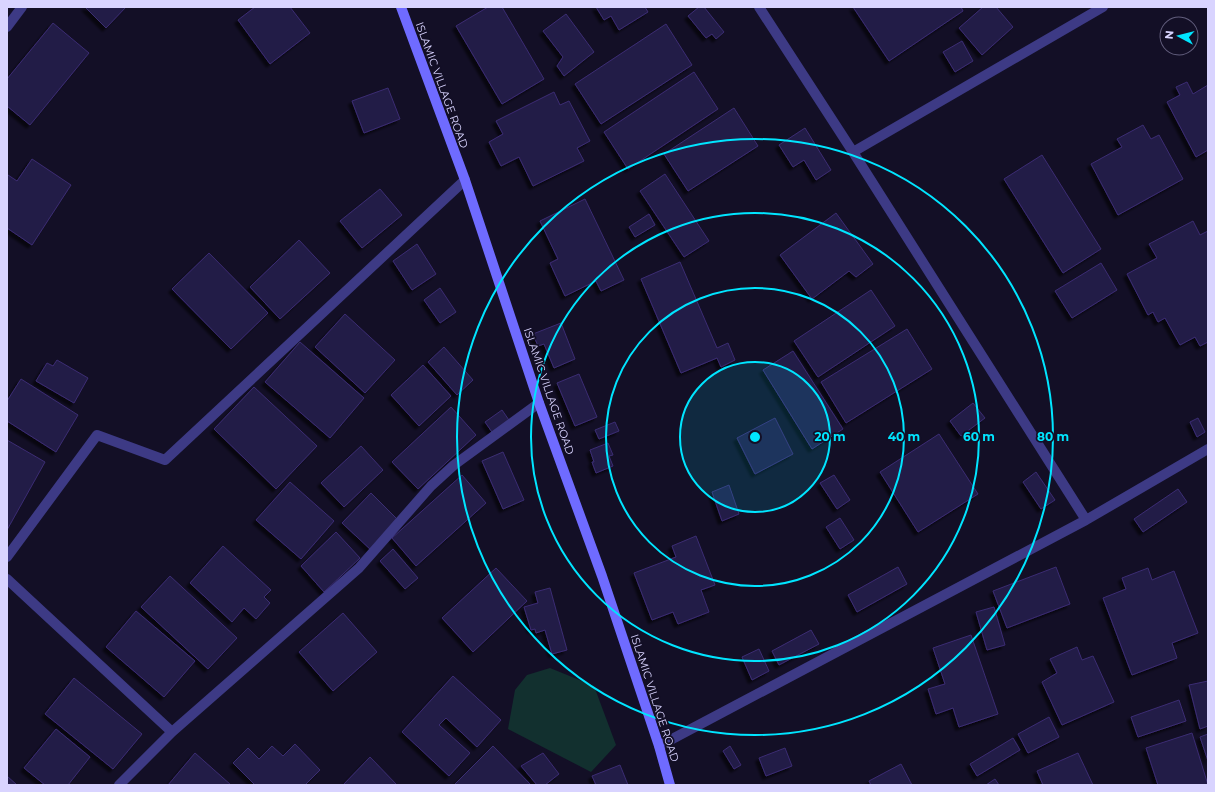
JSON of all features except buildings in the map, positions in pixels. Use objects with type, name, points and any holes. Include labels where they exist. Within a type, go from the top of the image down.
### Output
[{"type":"street","points":[[7,27],[22,7]]},
{"type":"street","name":"ISLAMIC VILLAGE ROAD","points":[[401,7],[465,180],[539,403],[602,576],[659,746],[670,785]]},
{"type":"street","points":[[758,7],[853,152],[1086,520]]},
{"type":"street","points":[[853,152],[1103,7]]},
{"type":"street","points":[[7,557],[97,435],[165,460],[465,180]]},
{"type":"street","points":[[119,785],[172,732],[358,568],[431,486],[454,465],[539,403]]},
{"type":"street","points":[[659,746],[1086,520],[1208,449]]},
{"type":"street","points":[[7,579],[172,732]]},
{"type":"green space","points":[[550,668],[594,686],[616,745],[591,772],[508,729],[515,690],[527,675]]}]
